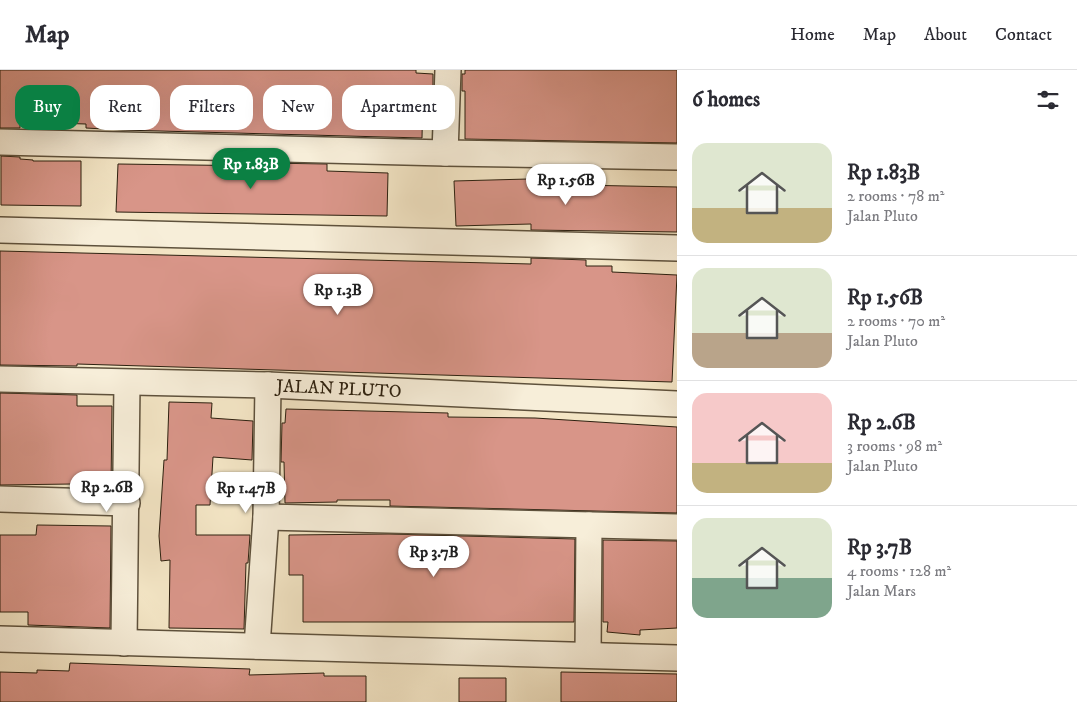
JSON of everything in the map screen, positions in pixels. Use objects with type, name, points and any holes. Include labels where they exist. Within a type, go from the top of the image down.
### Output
[{"type":"street","points":[[445,153],[448,70]]},
{"type":"street","points":[[0,142],[677,157]]},
{"type":"street","points":[[0,230],[677,248]]},
{"type":"street","name":"JALAN PLUTO","points":[[0,379],[268,385],[677,404]]},
{"type":"street","points":[[124,643],[127,383]]},
{"type":"street","points":[[257,646],[266,517],[268,385]]},
{"type":"street","points":[[0,499],[127,502]]},
{"type":"street","points":[[266,517],[677,527]]},
{"type":"street","points":[[588,525],[588,654]]},
{"type":"street","points":[[0,639],[588,654],[677,658]]},
{"type":"building","points":[[0,70],[416,70],[416,73],[433,74],[433,85],[342,85],[342,130],[422,130],[422,138],[122,130],[160,130],[160,85],[90,85],[90,128],[86,128],[86,124],[80,124],[80,85],[15,85],[15,128],[0,128]]},
{"type":"building","points":[[465,70],[677,70],[677,143],[465,139],[465,91],[462,91],[462,74],[465,74]]},
{"type":"building","points":[[1,156],[20,157],[20,159],[33,161],[81,161],[81,206],[1,205]]},
{"type":"building","points":[[266,163],[327,164],[327,171],[388,173],[387,216],[116,212],[118,164],[266,166]]},
{"type":"building","points":[[528,179],[528,184],[677,187],[677,232],[531,230],[531,224],[456,226],[454,181]]},
{"type":"building","points":[[0,251],[531,264],[531,258],[586,260],[586,266],[612,266],[612,272],[677,275],[672,382],[77,364],[77,366],[0,365]]},
{"type":"building","points":[[0,393],[77,395],[77,406],[112,406],[111,488],[72,487],[72,484],[0,485]]},
{"type":"building","points":[[169,402],[212,403],[211,418],[253,421],[252,460],[213,457],[210,505],[196,505],[196,535],[250,535],[248,563],[246,563],[244,629],[169,628],[170,560],[161,561],[159,536],[164,460],[167,460]]},
{"type":"building","points":[[286,409],[448,413],[448,417],[535,418],[677,427],[677,513],[390,506],[390,500],[337,500],[337,502],[285,503],[284,462],[281,462],[282,423],[285,423]]},
{"type":"building","points":[[37,525],[111,526],[110,628],[28,625],[28,612],[0,612],[0,535],[36,535]]},
{"type":"building","points":[[389,534],[575,539],[574,622],[303,622],[303,575],[289,575],[289,535]]},
{"type":"building","points":[[603,540],[677,541],[677,628],[640,630],[640,635],[607,632],[608,622],[603,622]]},
{"type":"building","points":[[70,663],[250,669],[249,675],[324,673],[324,676],[366,676],[366,702],[0,702],[0,672],[37,673],[37,670],[69,671]]},
{"type":"building","points":[[561,672],[677,674],[677,702],[561,702]]},
{"type":"building","points":[[459,678],[506,678],[506,702],[459,702]]}]
